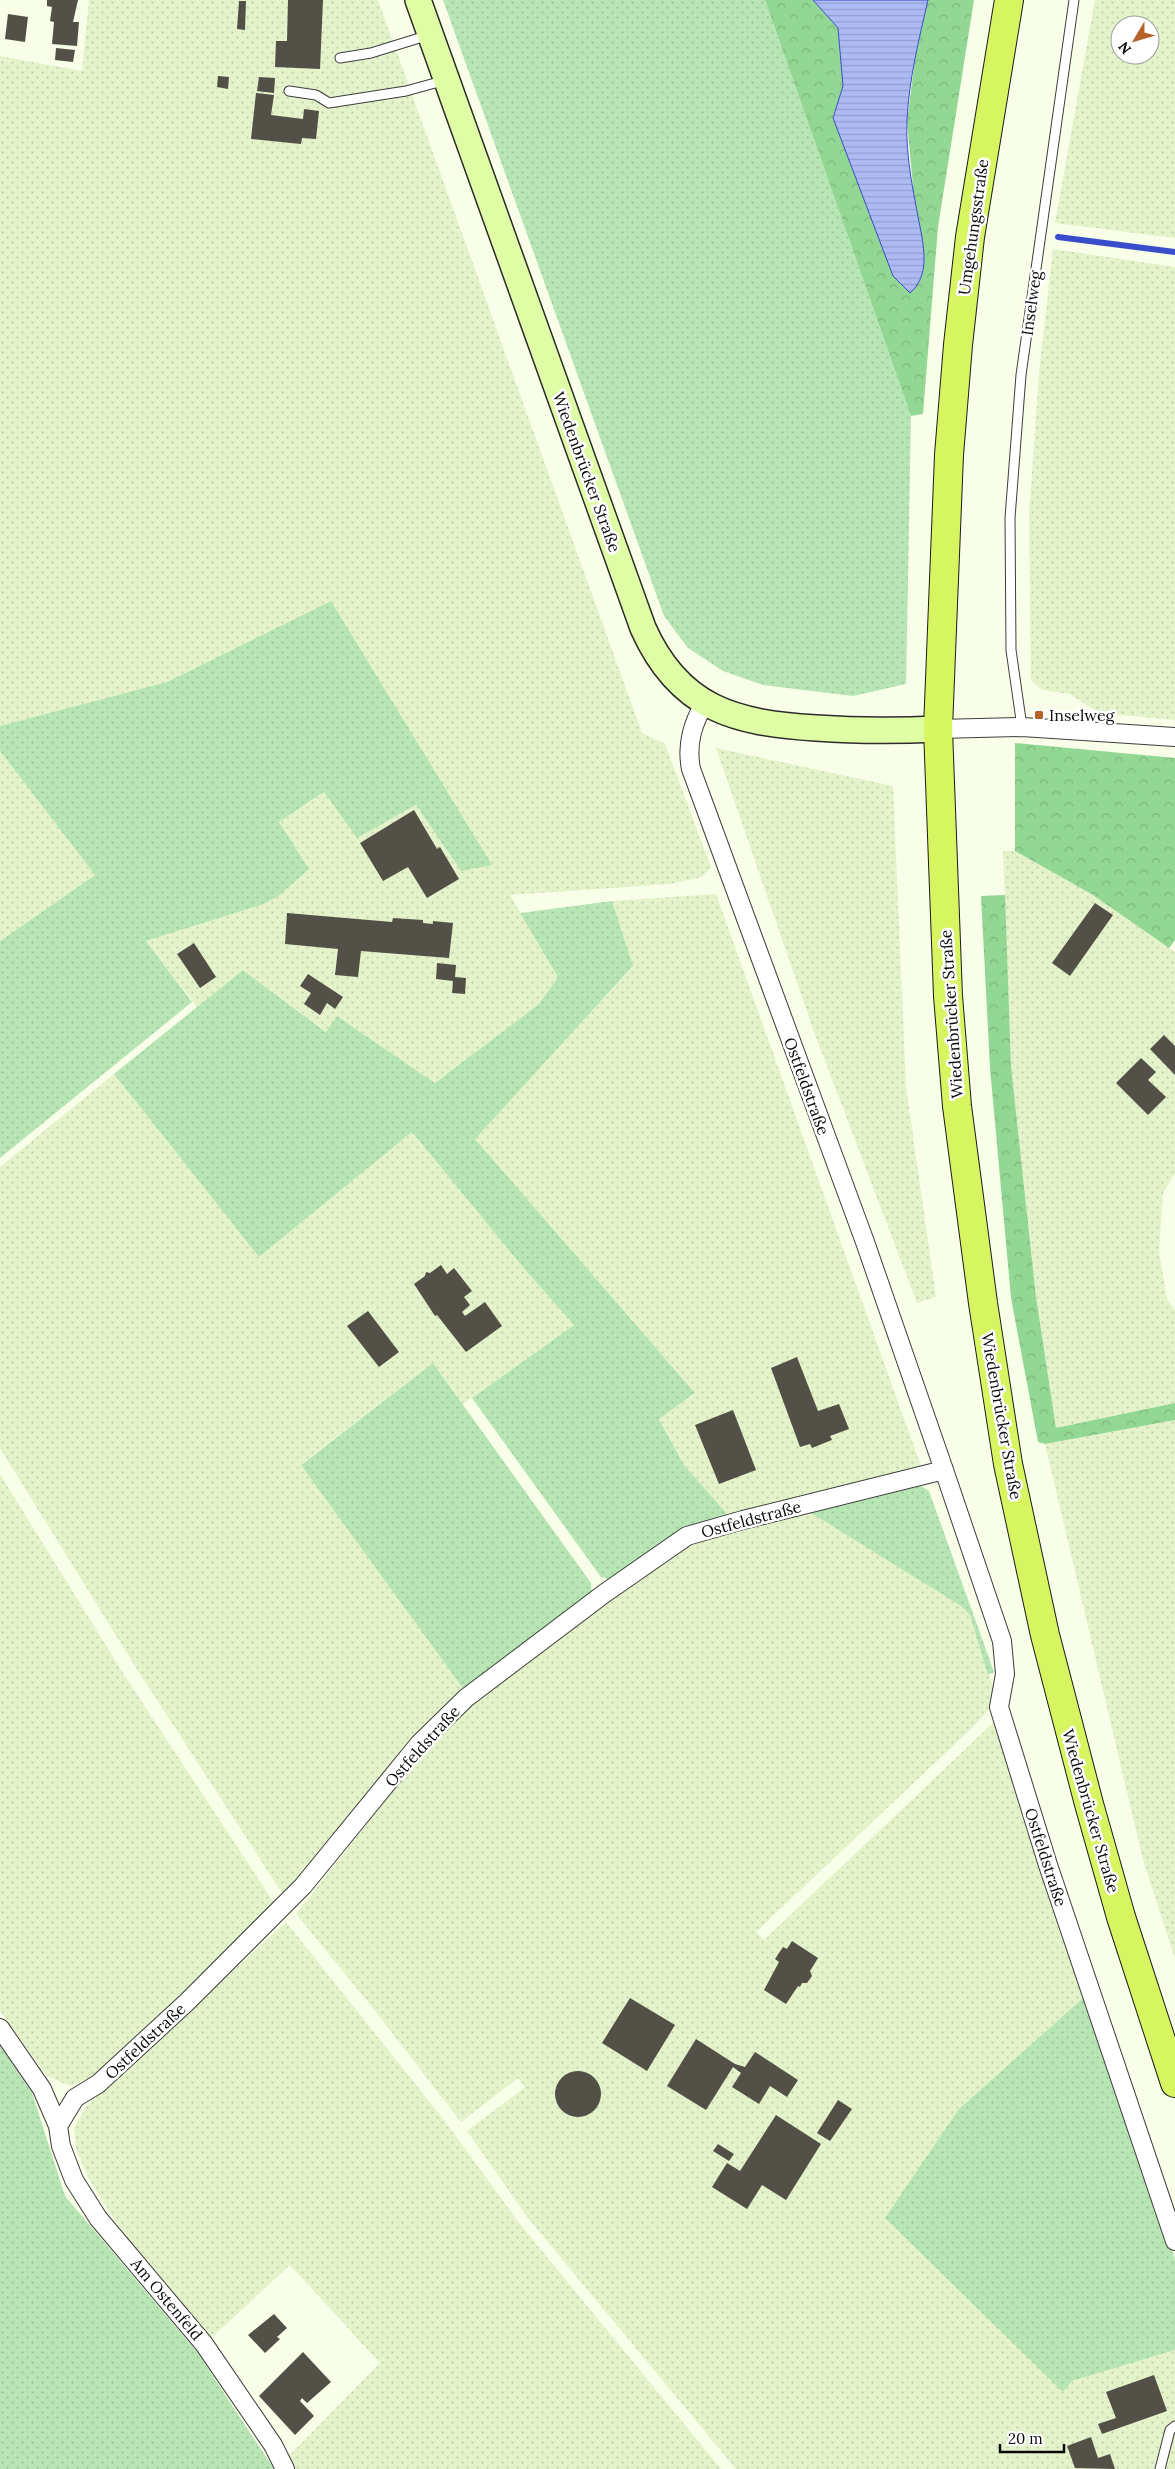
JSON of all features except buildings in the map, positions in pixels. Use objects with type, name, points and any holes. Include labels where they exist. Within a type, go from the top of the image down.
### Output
[{"type":"main road","name":"Wiedenbrücker Straße","points":[[418,0],[643,628],[659,659],[670,673],[705,702],[737,717],[779,726],[884,731],[938,729]]},
{"type":"main road","name":"Umgehungsstraße","points":[[949,455],[958,345],[970,237],[1009,0]]},
{"type":"main road","name":"Wiedenbrücker Straße","points":[[949,455],[938,729],[948,996],[957,1106],[983,1303],[1008,1464],[1043,1625],[1089,1804],[1121,1917],[1175,2084]]},
{"type":"street","name":"Ostfeldstraße","points":[[705,702],[691,734],[688,754],[691,769],[865,1242],[1002,1641],[1005,1674],[998,1707],[1048,1865],[1175,2241]]},
{"type":"street","points":[[938,729],[1022,727],[1175,737]]},
{"type":"street","name":"Ostfeldstraße","points":[[75,2098],[98,2084],[187,2002],[303,1886],[419,1744],[445,1718],[466,1698],[605,1593],[687,1536],[743,1520],[944,1470]]},
{"type":"street","points":[[0,2028],[42,2089],[75,2098],[58,2126]]},
{"type":"street","name":"Am Ostenfeld","points":[[42,2089],[58,2126],[61,2146],[74,2180],[98,2218],[204,2344],[273,2445],[285,2469]]},
{"type":"lane","name":"Inselweg","points":[[1022,727],[1011,650],[1010,518],[1021,375],[1074,0]]},
{"type":"lane","points":[[340,58],[371,53],[430,34]]},
{"type":"lane","points":[[289,91],[316,95],[329,103],[406,91],[446,80]]},
{"type":"lane","points":[[1160,2469],[1170,2430],[1175,2426]]},
{"type":"green space","points":[[89,0],[378,0],[642,733],[665,744],[711,867],[702,877],[670,884],[510,895],[558,977],[539,1004],[435,1083],[337,1016],[327,1032],[243,970],[197,1007],[146,941],[264,904],[280,895],[309,869],[279,822],[325,792],[357,838],[416,805],[461,871],[331,601],[167,682],[0,726],[0,56],[82,71]]},
{"type":"green space","points":[[443,0],[765,0],[911,416],[906,684],[853,696],[763,685],[723,671],[688,648],[664,616]]},
{"type":"green space","points":[[765,0],[813,0],[838,28],[843,86],[833,118],[913,187],[907,121],[916,51],[928,0],[974,0],[938,227],[923,414],[911,416]]},
{"type":"green space","points":[[1095,0],[1175,0],[1175,238],[1055,223]]},
{"type":"green space","points":[[1053,249],[1175,267],[1175,720],[1099,713],[1070,694],[1042,690],[1031,680],[1029,516],[1039,373]]},
{"type":"green space","points":[[331,601],[492,865],[461,871],[416,805],[357,838],[324,792],[279,822],[309,869],[280,895],[264,904],[146,941],[192,1002],[0,1158],[0,941],[95,875],[0,751],[0,726],[167,682]]},
{"type":"green space","points":[[1015,743],[1175,758],[1175,940],[1169,948],[1093,895],[1015,851]]},
{"type":"green space","points":[[716,748],[893,786],[906,1087],[936,1297],[917,1303],[814,1032]]},
{"type":"green space","points":[[0,751],[95,875],[0,941]]},
{"type":"green space","points":[[1003,851],[1015,851],[1093,895],[1175,952],[1175,1173],[1163,1193],[1159,1251],[1167,1299],[1175,1310],[1175,1403],[1056,1428],[1036,1297],[1011,1066]]},
{"type":"green space","points":[[716,894],[921,1466],[728,1515],[684,1465],[659,1418],[695,1394],[692,1389],[474,1139],[633,967],[612,901]]},
{"type":"green space","points":[[1005,895],[1011,1066],[1036,1297],[1056,1428],[1175,1403],[1175,1420],[1045,1444],[1038,1442],[1011,1298],[990,1068],[981,896]]},
{"type":"green space","points":[[612,901],[633,966],[475,1139],[695,1393],[659,1419],[684,1465],[728,1515],[684,1531],[613,1580],[601,1577],[472,1398],[574,1325],[521,1265],[412,1132],[259,1257],[114,1074],[243,970],[326,1032],[337,1016],[435,1083],[539,1004],[558,977],[520,913]]},
{"type":"green space","points":[[114,1074],[259,1257],[412,1132],[521,1265],[574,1325],[463,1404],[433,1363],[301,1464],[465,1691],[422,1727],[284,1896],[133,1663],[0,1448],[0,1167]]},
{"type":"green space","points":[[433,1363],[591,1583],[592,1595],[465,1691],[301,1465]]},
{"type":"green space","points":[[1175,1420],[1175,1959],[1143,1860],[1045,1444]]},
{"type":"green space","points":[[0,1474],[123,1673],[276,1906],[94,2076],[70,2086],[47,2076],[0,2011]]},
{"type":"green space","points":[[921,1486],[929,1491],[994,1672],[988,1675],[970,1615],[961,1606],[811,1513]]},
{"type":"green space","points":[[811,1513],[961,1606],[970,1615],[994,1691],[988,1711],[973,1727],[756,1932],[764,1940],[994,1722],[1083,1998],[959,2109],[1063,2392],[1072,2381],[1175,2350],[1175,2469],[736,2469],[528,2218],[467,2131],[525,2087],[518,2078],[461,2122],[372,2007],[296,1914],[419,1758],[449,1724],[483,1694],[639,1576],[690,1543]]},
{"type":"green space","points":[[286,1922],[444,2120],[520,2224],[721,2469],[294,2469],[288,2457],[380,2363],[290,2265],[211,2338],[138,2254],[111,2214],[89,2179],[76,2149],[74,2128],[86,2107]]},
{"type":"green space","points":[[1083,1998],[1175,2259],[1175,2350],[1072,2381],[1063,2392],[885,2218],[959,2109]]},
{"type":"green space","points":[[0,2046],[32,2093],[65,2196],[197,2352],[274,2469],[0,2469]]},
{"type":"water","points":[[813,0],[928,0],[912,74],[907,120],[909,164],[924,252],[922,274],[916,287],[910,293],[893,276],[833,118],[843,86],[838,28]]},
{"type":"waterway","points":[[1058,237],[1175,252]]},
{"type":"place","name":"Inselweg","points":[[1039,715]]}]
